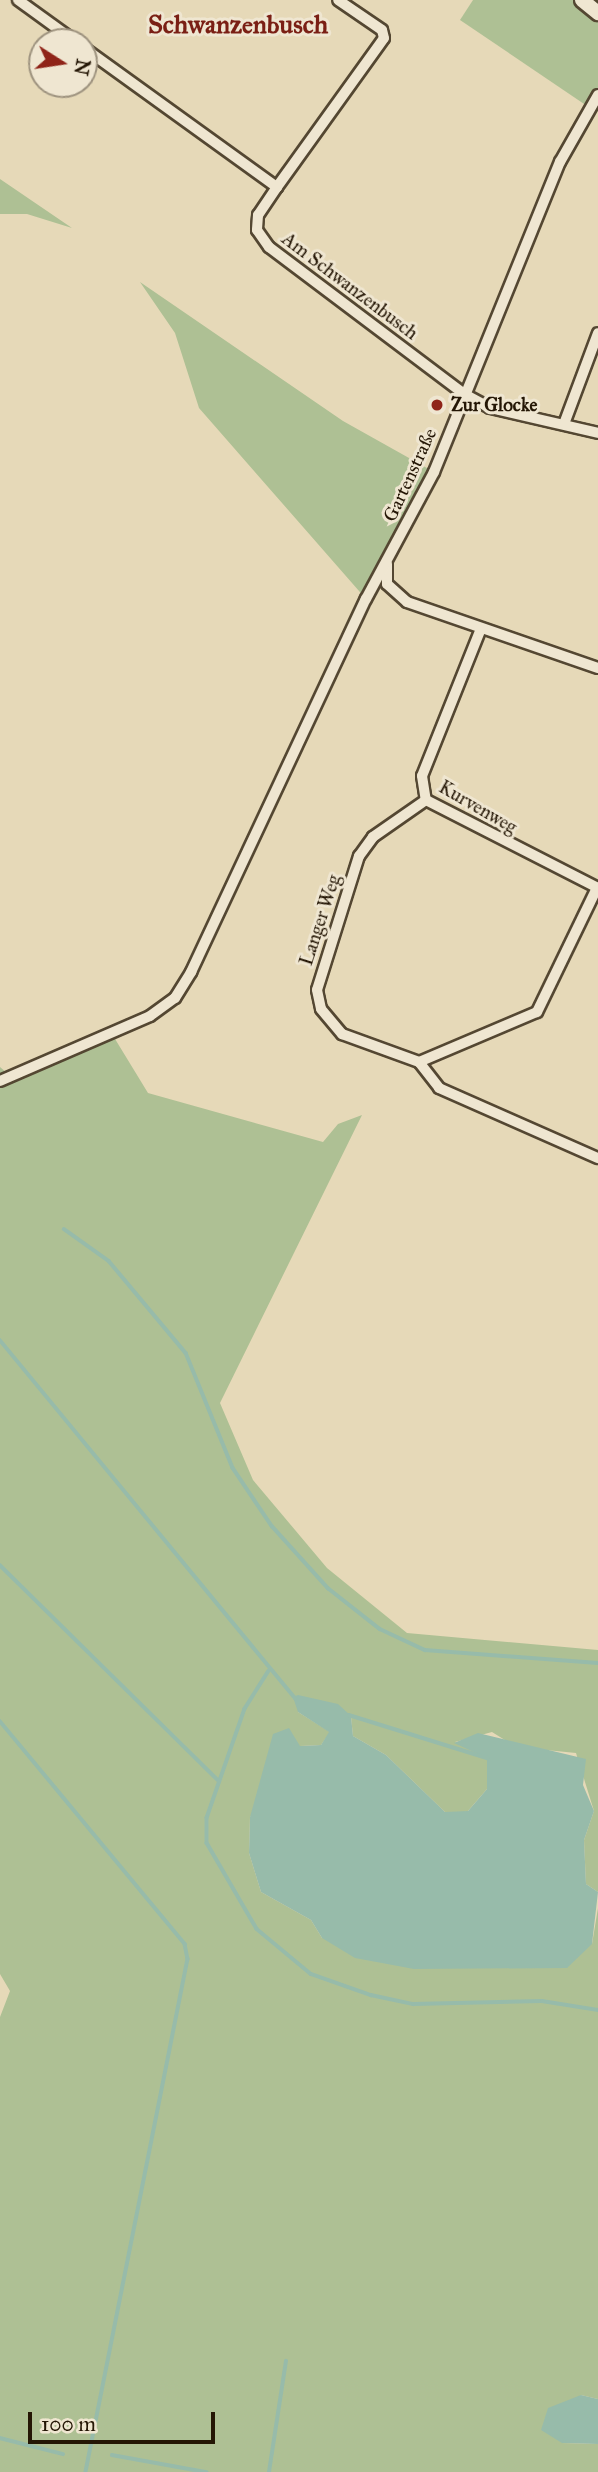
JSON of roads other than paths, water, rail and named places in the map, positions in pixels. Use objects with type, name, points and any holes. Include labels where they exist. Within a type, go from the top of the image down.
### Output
[{"type":"main road","points":[[582,0],[598,13]]},
{"type":"street","points":[[18,0],[57,28]]},
{"type":"street","name":"Am Schwanzenbusch","points":[[338,0],[382,30],[383,38],[258,215],[257,230],[269,247],[464,394],[490,408],[598,433]]},
{"type":"street","points":[[98,58],[277,187]]},
{"type":"street","name":"Gartenstraße","points":[[0,1082],[113,1034],[175,998],[387,564],[464,394],[560,162],[598,95]]},
{"type":"street","points":[[564,424],[598,333]]},
{"type":"street","points":[[387,564],[387,584],[407,602],[480,631],[598,668]]},
{"type":"street","name":"Kurvenweg","points":[[480,631],[422,776],[426,800],[598,888]]},
{"type":"street","name":"Langer Weg","points":[[419,1062],[342,1034],[321,1009],[317,990],[359,856],[373,837],[426,800]]},
{"type":"street","points":[[598,888],[537,1012],[419,1062],[439,1088],[598,1157]]},
{"type":"waterway","points":[[64,1229],[109,1261],[186,1353],[233,1468],[272,1526],[328,1588],[380,1629],[425,1650],[598,1663]]},
{"type":"waterway","points":[[0,1340],[295,1698]]},
{"type":"waterway","points":[[0,1565],[218,1780]]},
{"type":"waterway","points":[[269,1671],[245,1709],[207,1818],[207,1843],[257,1929],[311,1974],[371,1995],[413,2004],[542,2001],[598,2010]]},
{"type":"waterway","points":[[349,1715],[487,1758]]},
{"type":"waterway","points":[[0,1721],[185,1944],[188,1959],[86,2472]]},
{"type":"waterway","points":[[269,2472],[286,2361]]},
{"type":"waterway","points":[[0,2438],[63,2454]]},
{"type":"waterway","points":[[112,2455],[206,2472]]},
{"type":"place","name":"Zur Glocke","points":[[437,405]]},
{"type":"district","name":"Schwanzenbusch","points":[[238,25]]}]
